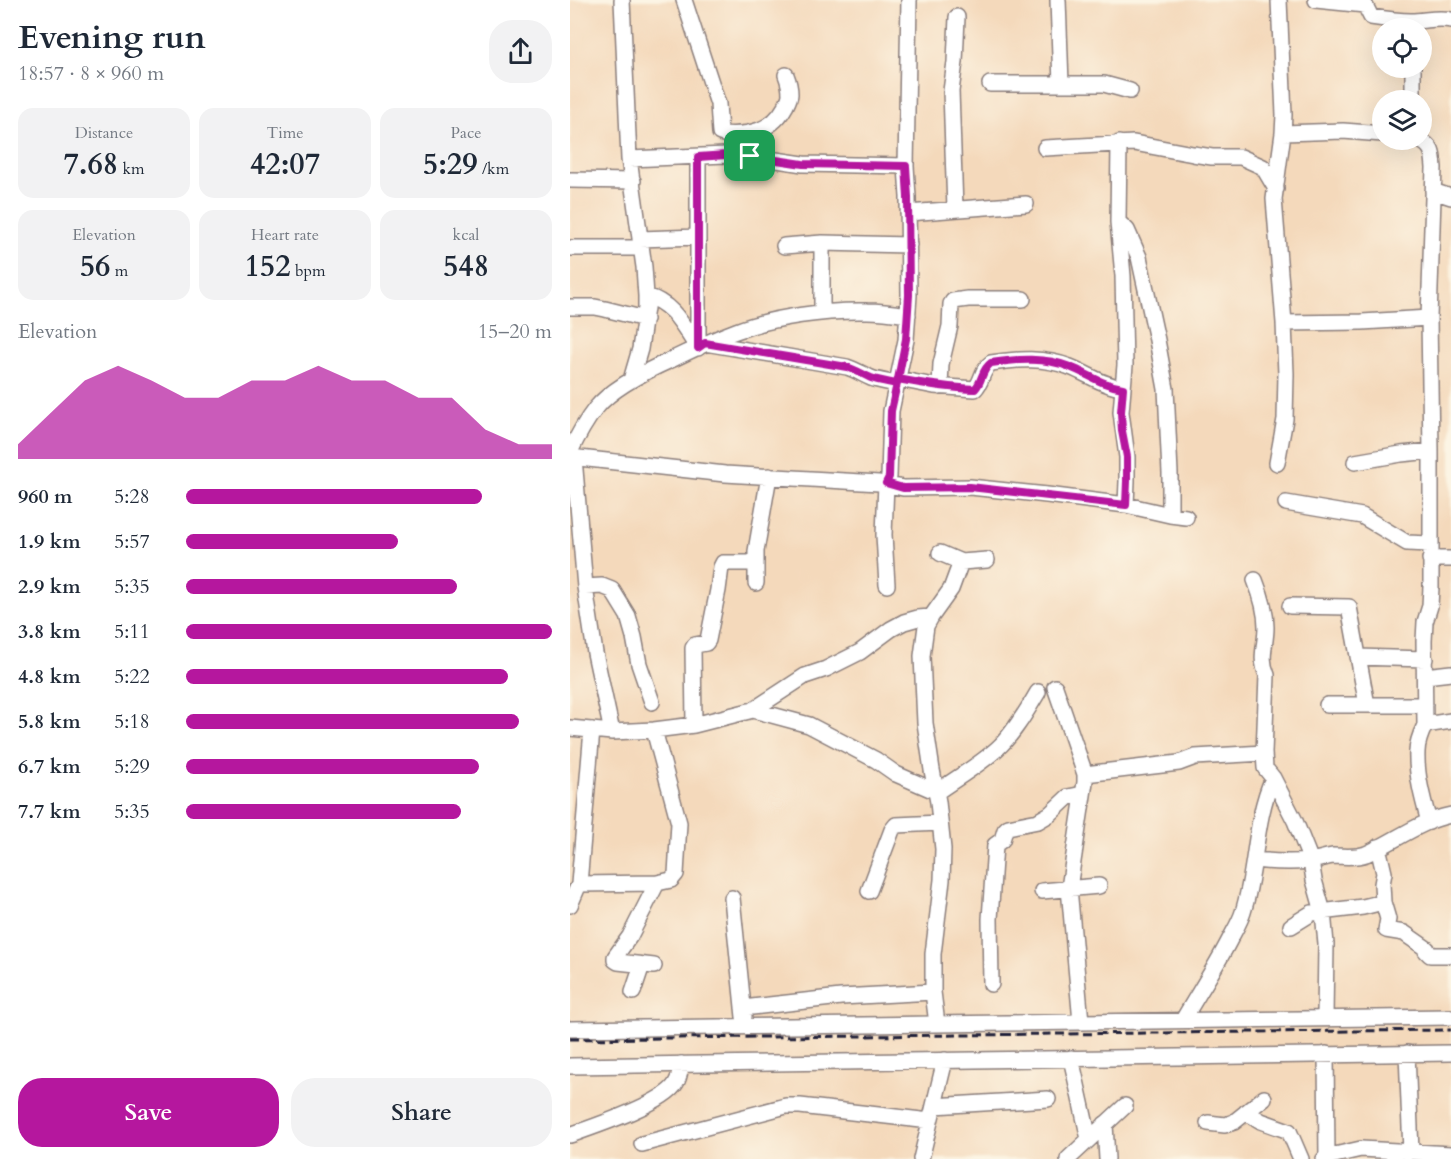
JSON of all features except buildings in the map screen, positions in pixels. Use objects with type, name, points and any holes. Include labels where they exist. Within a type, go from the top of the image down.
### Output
[{"type":"street","points":[[622,0],[629,159],[646,296],[640,349],[631,380]]},
{"type":"street","points":[[684,0],[717,104],[720,133],[743,135],[773,123],[781,115],[790,94],[786,75]]},
{"type":"street","points":[[887,585],[884,535],[891,411],[906,339],[908,315],[909,245],[906,166],[909,0]]},
{"type":"street","points":[[1058,0],[1061,84]]},
{"type":"street","points":[[1277,463],[1285,419],[1286,374],[1274,200],[1284,115],[1279,0]]},
{"type":"street","points":[[1316,0],[1365,5],[1371,17],[1377,18]]},
{"type":"street","points":[[955,209],[951,91],[957,17]]},
{"type":"street","points":[[1432,21],[1444,18],[1451,20]]},
{"type":"street","points":[[990,84],[1104,84],[1130,90]]},
{"type":"street","points":[[1283,133],[1343,131],[1372,134]]},
{"type":"street","points":[[1119,143],[1118,222],[1123,276],[1125,365],[1121,412],[1127,457],[1126,505]]},
{"type":"street","points":[[1045,148],[1134,143],[1212,157],[1241,157],[1263,167],[1276,189]]},
{"type":"street","points":[[1429,822],[1419,779],[1416,750],[1425,725],[1424,632],[1430,606],[1429,318],[1433,191],[1433,153],[1431,150]]},
{"type":"street","points":[[629,159],[750,156],[803,164],[906,166]]},
{"type":"street","points":[[698,157],[701,345]]},
{"type":"street","points":[[570,180],[633,181]]},
{"type":"street","points":[[1433,191],[1451,197]]},
{"type":"street","points":[[908,213],[1026,204]]},
{"type":"street","points":[[1118,222],[1127,230],[1139,257],[1166,389],[1170,515]]},
{"type":"street","points":[[570,248],[698,237]]},
{"type":"street","points":[[784,246],[822,243],[909,245]]},
{"type":"street","points":[[822,243],[822,313]]},
{"type":"street","points":[[646,296],[658,299],[667,306],[701,345],[847,367],[859,370],[875,379],[975,389],[979,385],[986,366],[991,363],[1028,359],[1060,363],[1113,387],[1123,388]]},
{"type":"street","points":[[940,387],[941,364],[953,301],[1023,299]]},
{"type":"street","points":[[570,308],[605,309],[645,319]]},
{"type":"street","points":[[612,732],[595,653],[585,587],[576,559],[571,456],[580,432],[597,407],[622,386],[648,370],[701,345],[755,325],[822,313],[869,311],[908,315]]},
{"type":"street","points":[[1284,323],[1429,318]]},
{"type":"street","points":[[1355,462],[1431,451]]},
{"type":"street","points":[[571,456],[725,474],[886,483],[903,488],[970,487],[1126,505],[1186,517]]},
{"type":"street","points":[[756,583],[756,551],[769,476]]},
{"type":"street","points":[[1286,503],[1362,516],[1407,543],[1451,558]]},
{"type":"street","points":[[940,553],[961,562],[987,560]]},
{"type":"street","points":[[694,725],[693,648],[708,640],[721,567],[723,563],[728,562],[755,563]]},
{"type":"street","points":[[937,1024],[933,992],[933,954],[942,880],[943,849],[937,792],[925,723],[922,656],[926,626],[951,589],[961,562]]},
{"type":"street","points":[[1255,580],[1264,609],[1266,627],[1262,663],[1268,675],[1265,768],[1273,778],[1295,821],[1311,861],[1323,912],[1326,944],[1325,1018]]},
{"type":"street","points":[[585,587],[602,586],[612,590],[628,616],[639,664],[652,702]]},
{"type":"street","points":[[1290,606],[1349,607],[1367,705]]},
{"type":"street","points":[[570,728],[612,732],[654,730],[694,725],[753,710],[805,676],[826,669],[860,652],[904,622],[931,617]]},
{"type":"street","points":[[1358,657],[1425,659]]},
{"type":"street","points":[[1425,676],[1451,673]]},
{"type":"street","points":[[1055,687],[1085,774],[1069,888],[1081,1022]]},
{"type":"street","points":[[937,792],[1001,745],[1020,722],[1038,692]]},
{"type":"street","points":[[1326,705],[1425,705]]},
{"type":"street","points":[[753,710],[809,725],[876,760],[896,774],[937,792]]},
{"type":"street","points":[[1425,725],[1451,721]]},
{"type":"street","points":[[570,904],[579,884],[577,822],[592,730]]},
{"type":"street","points":[[579,884],[657,883],[671,880],[676,874],[679,823],[654,730]]},
{"type":"street","points":[[1085,774],[1179,764],[1195,757],[1264,753]]},
{"type":"street","points":[[1183,1020],[1243,915],[1254,860],[1259,819],[1273,778]]},
{"type":"street","points":[[991,984],[990,919],[995,845],[1002,840],[1008,827],[1038,821],[1050,814],[1068,797],[1083,794]]},
{"type":"street","points":[[1254,860],[1311,861],[1331,856],[1354,857],[1429,822],[1451,816]]},
{"type":"street","points":[[869,891],[892,830],[897,825],[940,823]]},
{"type":"street","points":[[1378,847],[1384,873],[1382,884],[1383,902],[1388,919],[1386,930],[1404,933],[1426,949],[1430,955],[1451,955]]},
{"type":"street","points":[[633,992],[648,965],[618,962],[615,957],[630,936],[657,883]]},
{"type":"street","points":[[1042,891],[1099,886]]},
{"type":"street","points":[[732,898],[744,1026]]},
{"type":"street","points":[[1292,926],[1312,913],[1363,907],[1383,902]]},
{"type":"street","points":[[743,1008],[841,997],[933,992]]},
{"type":"street","points":[[570,1029],[1451,1017]]},
{"type":"street","points":[[1407,1053],[1414,1154]]},
{"type":"street","points":[[570,1066],[1451,1053]]},
{"type":"street","points":[[1326,1054],[1326,1158],[1360,1149],[1414,1154],[1451,1154]]},
{"type":"street","points":[[1071,1058],[1089,1139]]},
{"type":"street","points":[[921,1159],[945,1060]]},
{"type":"street","points":[[570,1135],[601,1125],[664,1094],[676,1084],[681,1064]]},
{"type":"street","points":[[1208,1123],[1225,1125],[1234,1122],[1264,1098]]},
{"type":"street","points":[[642,1144],[786,1106],[932,1114],[1048,1099]]},
{"type":"street","points":[[1068,1159],[1125,1106]]},
{"type":"street","points":[[1246,1112],[1289,1131],[1301,1159]]},
{"type":"street","points":[[1105,1125],[1107,1159]]},
{"type":"railway","points":[[570,1039],[1451,1030]]},
{"type":"route","points":[[750,156],[698,157],[698,348],[705,343],[847,367],[859,370],[875,379],[897,384],[898,379],[933,386],[975,389],[982,379],[986,366],[991,363],[1028,359],[1060,363],[1113,387],[1123,388],[1121,412],[1127,457],[1126,505],[970,487],[903,488],[886,483],[889,477],[891,411],[897,384],[898,379],[906,339],[908,315],[906,166],[803,164],[750,156]]}]
